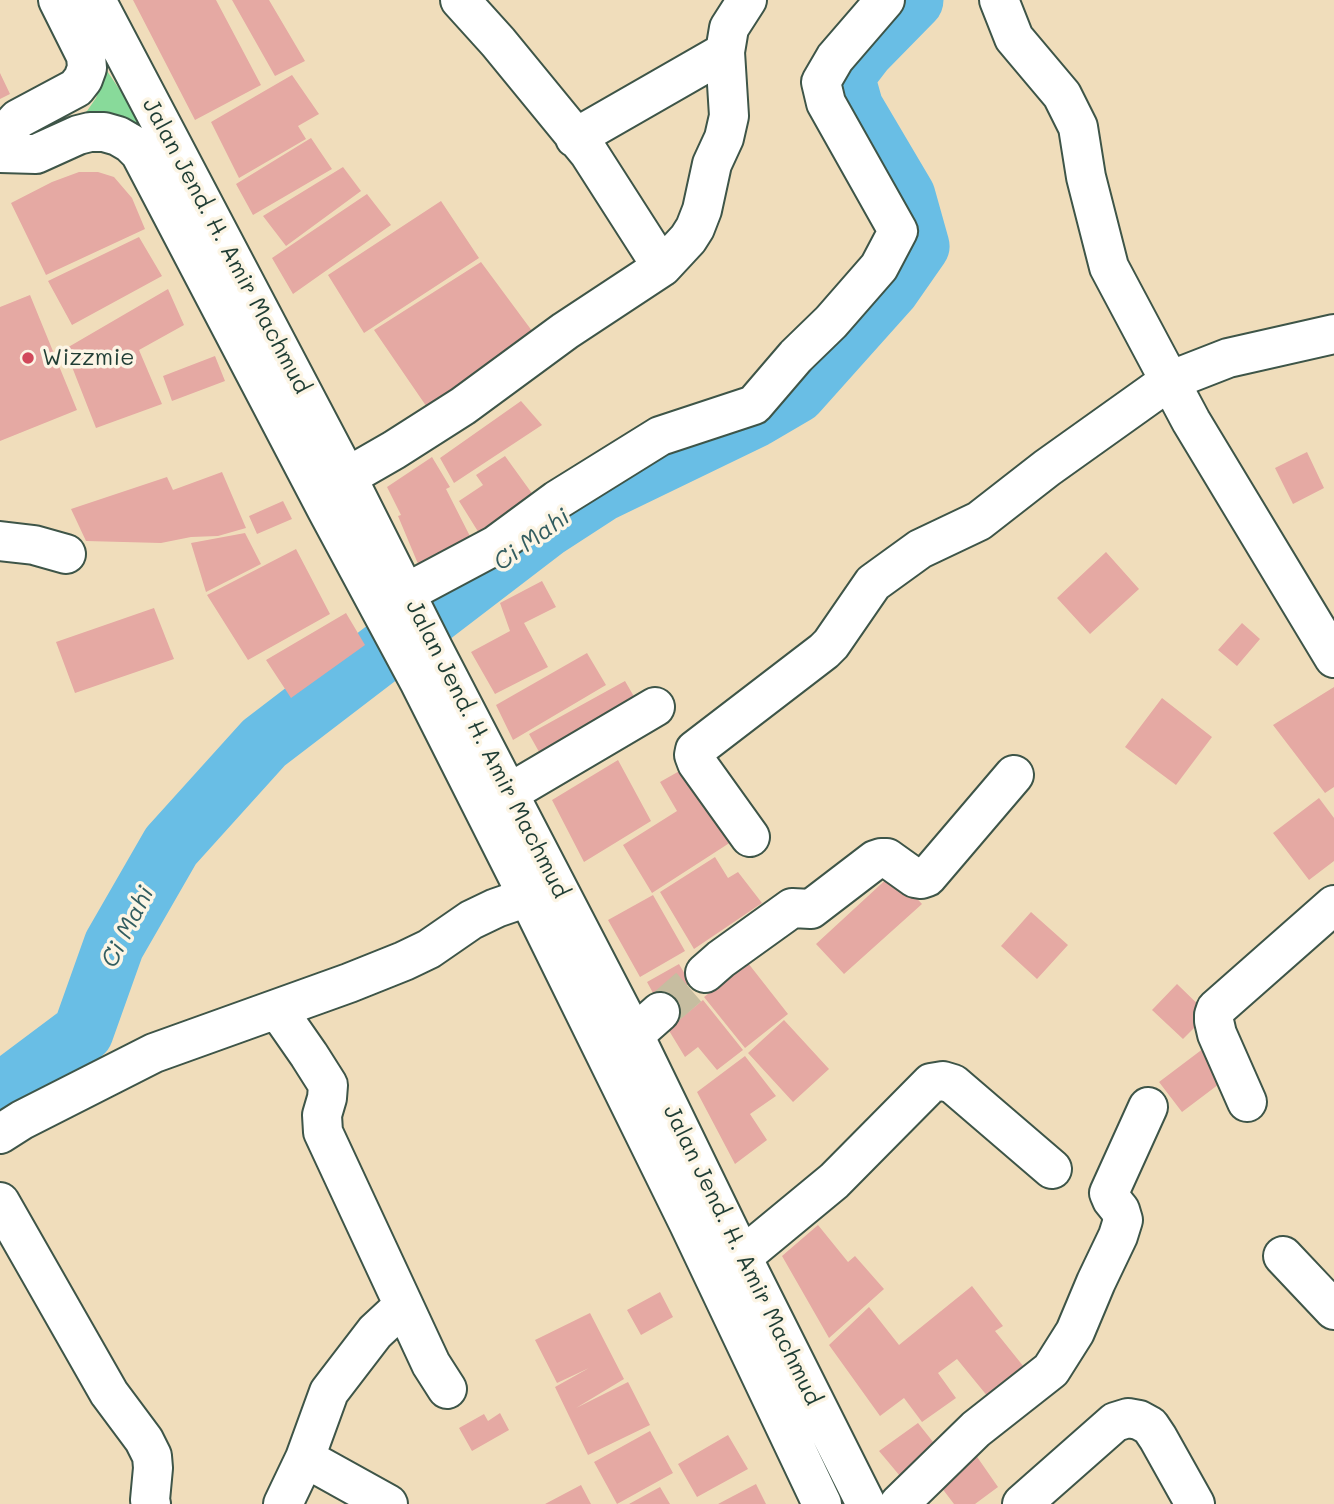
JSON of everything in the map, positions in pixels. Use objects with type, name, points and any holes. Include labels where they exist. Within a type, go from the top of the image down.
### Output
[{"type":"main road","points":[[0,139],[18,119],[76,88],[83,79],[87,68],[86,56],[58,0]]},
{"type":"main road","name":"Jalan Jend. H. Amir Machmud","points":[[96,0],[347,477],[528,897],[690,1224],[822,1504]]},
{"type":"main road","points":[[460,0],[589,153],[662,267]]},
{"type":"main road","points":[[347,477],[463,406],[565,331],[662,267],[695,228],[702,210],[712,164],[724,138],[729,116],[726,52],[729,28],[747,0]]},
{"type":"main road","points":[[400,604],[496,545],[557,500],[660,436],[754,405],[879,267],[898,231],[826,103],[821,82],[835,58],[885,0]]},
{"type":"main road","points":[[999,0],[1014,38],[1062,95],[1078,127],[1086,177],[1109,267],[1191,421],[1334,658]]},
{"type":"main road","points":[[575,138],[726,52]]},
{"type":"main road","name":"Jalan Jend. H. Amir Machmud","points":[[0,153],[36,155],[78,135],[104,132],[130,143],[140,153],[400,604]]},
{"type":"main road","points":[[750,837],[697,763],[695,750],[824,651],[873,583],[920,549],[979,520],[1046,468],[1169,381],[1228,358],[1334,334]]},
{"type":"main road","points":[[0,541],[34,545],[66,554]]},
{"type":"main road","name":"Jalan Jend. H. Amir Machmud","points":[[427,666],[509,793],[647,1023],[742,1257],[866,1504]]},
{"type":"main road","points":[[509,793],[655,707]]},
{"type":"main road","points":[[705,973],[792,908],[811,909],[875,860],[887,858],[915,878],[927,877],[1014,775]]},
{"type":"main road","points":[[0,1134],[22,1120],[154,1053],[404,961],[429,949],[471,920],[528,897]]},
{"type":"main road","points":[[1247,1102],[1217,1034],[1214,1015],[1216,1009],[1334,905]]},
{"type":"main road","points":[[276,1010],[328,1085],[321,1115],[323,1132],[403,1306],[431,1364],[447,1390]]},
{"type":"main road","points":[[742,1257],[834,1181],[931,1083],[943,1081],[953,1084],[1052,1169]]},
{"type":"main road","points":[[899,1504],[976,1429],[1051,1370],[1075,1332],[1118,1236],[1123,1220],[1109,1193],[1148,1107]]},
{"type":"main road","points":[[0,1202],[109,1393],[152,1455],[151,1504]]},
{"type":"main road","points":[[1283,1256],[1334,1310]]},
{"type":"main road","points":[[283,1504],[305,1458],[329,1392],[375,1332],[403,1306]]},
{"type":"main road","points":[[1022,1504],[1115,1422],[1128,1418],[1150,1426],[1195,1504]]},
{"type":"main road","points":[[305,1458],[388,1504]]},
{"type":"green space","points":[[105,68],[164,155],[49,137],[87,111],[96,98]]},
{"type":"building","points":[[133,0],[216,0],[261,85],[195,120]]},
{"type":"building","points":[[232,0],[269,0],[305,61],[275,76]]},
{"type":"building","points":[[0,73],[10,94],[0,99]]},
{"type":"building","points":[[292,75],[319,114],[298,126],[306,139],[239,178],[211,122]]},
{"type":"building","points":[[311,138],[332,169],[253,215],[236,184]]},
{"type":"building","points":[[343,167],[361,191],[286,246],[263,216]]},
{"type":"building","points":[[79,172],[98,172],[114,177],[132,198],[145,229],[46,275],[11,203],[52,182]]},
{"type":"building","points":[[367,194],[391,225],[293,294],[272,258]]},
{"type":"building","points":[[441,201],[479,258],[364,333],[328,275]]},
{"type":"building","points":[[139,237],[162,276],[72,325],[48,281]]},
{"type":"building","points":[[481,262],[538,339],[433,416],[374,330]]},
{"type":"building","points":[[168,289],[184,325],[139,350],[162,404],[96,428],[65,349]]},
{"type":"building","name":"Wizzmie","points":[[30,295],[77,410],[0,441],[0,307]]},
{"type":"building","points":[[215,356],[225,381],[172,401],[163,376]]},
{"type":"building","points":[[521,401],[542,425],[454,483],[440,458]]},
{"type":"building","points":[[1307,452],[1324,488],[1293,504],[1275,468]]},
{"type":"building","points":[[505,456],[544,510],[487,546],[459,501],[483,485],[476,475]]},
{"type":"building","points":[[432,457],[450,487],[446,489],[476,548],[421,571],[398,516],[401,515],[387,487]]},
{"type":"building","points":[[222,472],[246,528],[218,536],[191,537],[161,543],[86,541],[71,509],[167,477],[173,490]]},
{"type":"building","points":[[283,501],[292,519],[257,534],[249,516]]},
{"type":"building","points":[[245,533],[261,564],[206,592],[191,543]]},
{"type":"building","points":[[296,549],[330,614],[248,660],[207,595]]},
{"type":"building","points":[[1106,552],[1139,589],[1090,634],[1057,598]]},
{"type":"building","points":[[542,581],[556,607],[524,623],[548,667],[495,694],[471,652],[510,631],[500,603]]},
{"type":"building","points":[[154,608],[174,659],[75,693],[56,642]]},
{"type":"building","points":[[346,613],[365,645],[291,698],[266,660]]},
{"type":"building","points":[[1242,623],[1260,639],[1237,666],[1218,650]]},
{"type":"building","points":[[587,653],[606,685],[513,740],[496,705]]},
{"type":"building","points":[[625,681],[643,712],[547,766],[529,734]]},
{"type":"building","points":[[1334,687],[1334,787],[1325,793],[1273,725]]},
{"type":"building","points":[[1162,698],[1212,737],[1176,785],[1125,747]]},
{"type":"building","points":[[618,760],[651,821],[584,862],[552,800]]},
{"type":"building","points":[[683,769],[731,842],[652,893],[623,845],[677,811],[660,782]]},
{"type":"building","points":[[1319,798],[1334,818],[1334,861],[1309,880],[1273,833]]},
{"type":"building","points":[[715,857],[728,878],[738,872],[762,903],[694,949],[660,892]]},
{"type":"building","points":[[893,873],[922,904],[844,974],[816,944]]},
{"type":"building","points":[[653,895],[685,951],[640,977],[608,920]]},
{"type":"building","points":[[1031,912],[1068,945],[1037,979],[1001,946]]},
{"type":"building","points":[[748,963],[788,1014],[745,1048],[704,997]]},
{"type":"building","points":[[679,964],[690,983],[658,1002],[647,982]]},
{"type":"building","points":[[1177,984],[1208,1014],[1183,1039],[1152,1010]]},
{"type":"building","points":[[703,1000],[743,1050],[717,1070],[698,1047],[685,1057],[668,1029]]},
{"type":"building","points":[[784,1020],[829,1069],[793,1102],[748,1053]]},
{"type":"building","points":[[1208,1045],[1231,1075],[1182,1112],[1159,1082]]},
{"type":"building","points":[[745,1056],[776,1096],[750,1114],[767,1140],[735,1164],[697,1092]]},
{"type":"building","points":[[818,1225],[848,1262],[855,1256],[884,1289],[829,1338],[782,1256]]},
{"type":"building","points":[[972,1286],[1003,1326],[995,1331],[1032,1377],[993,1403],[957,1359],[938,1373],[956,1398],[922,1422],[904,1398],[880,1416],[829,1345],[869,1307],[899,1345]]},
{"type":"building","points":[[660,1292],[673,1317],[641,1335],[627,1310]]},
{"type":"building","points":[[590,1313],[624,1379],[576,1408],[628,1382],[650,1425],[588,1455],[555,1387],[589,1368],[557,1383],[535,1340]]},
{"type":"building","points":[[500,1413],[509,1430],[472,1451],[459,1428],[484,1414],[488,1421]]},
{"type":"building","points":[[918,1423],[941,1452],[905,1482],[879,1451]]},
{"type":"building","points":[[650,1431],[673,1473],[617,1504],[594,1462]]},
{"type":"building","points":[[728,1435],[748,1469],[697,1497],[678,1464]]},
{"type":"building","points":[[973,1451],[998,1487],[975,1504],[954,1504],[935,1479]]},
{"type":"building","points":[[756,1484],[766,1504],[718,1504]]},
{"type":"building","points":[[581,1485],[591,1504],[545,1504]]},
{"type":"building","points":[[660,1487],[670,1504],[629,1504]]},
{"type":"waterway","name":"Ci Mahi","points":[[0,1094],[83,1032],[114,945],[171,846],[264,743],[545,528],[602,491],[755,417],[796,393],[889,289],[919,246],[905,196],[853,108],[844,76],[864,50],[913,0]]},
{"type":"tunnel","points":[[660,1012],[705,973]]},
{"type":"place","name":"Wizzmie","points":[[28,358]]}]
